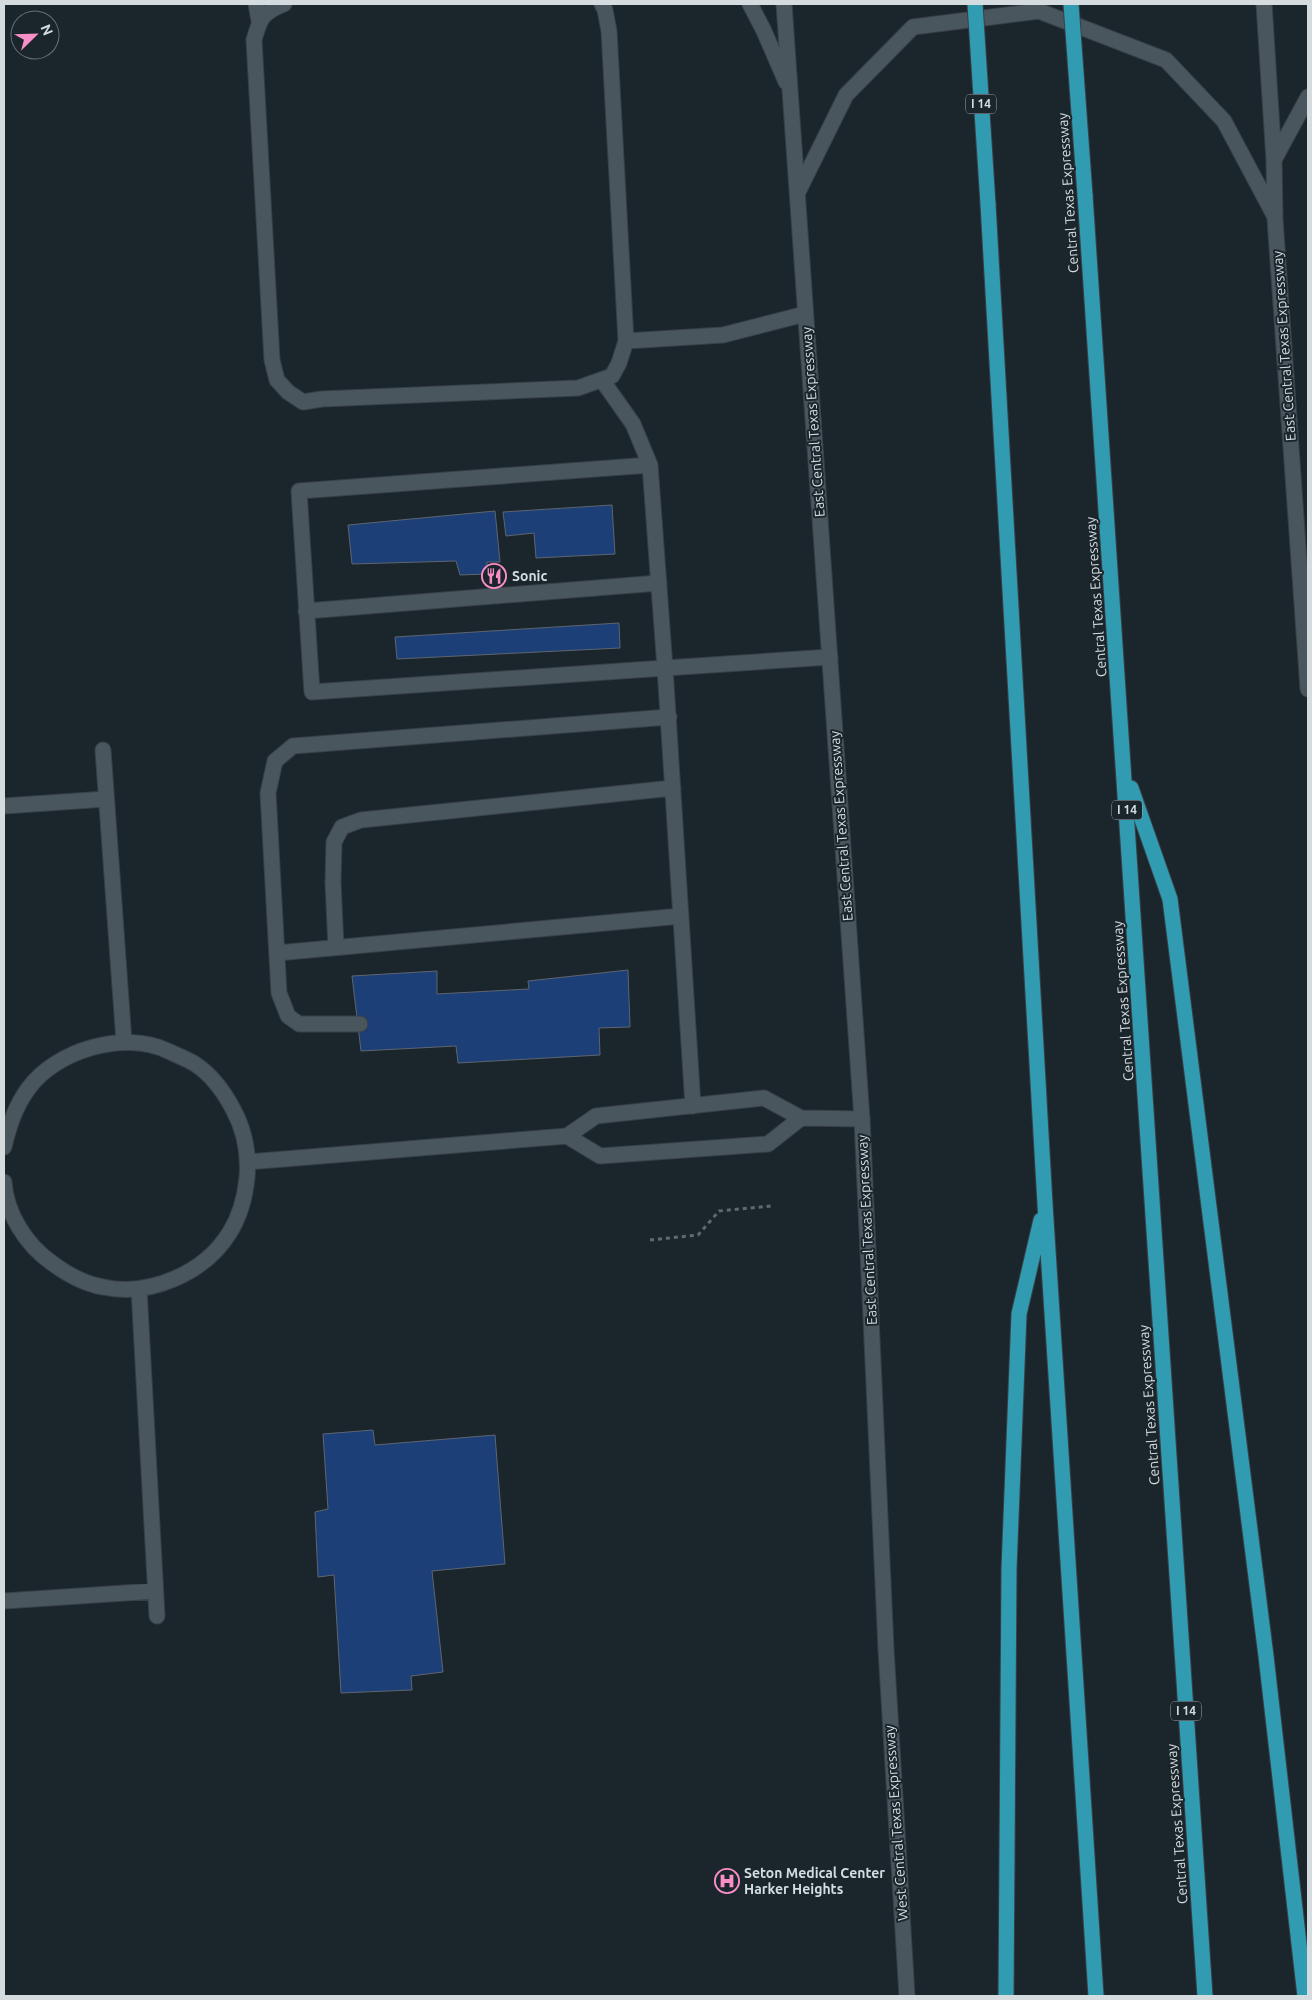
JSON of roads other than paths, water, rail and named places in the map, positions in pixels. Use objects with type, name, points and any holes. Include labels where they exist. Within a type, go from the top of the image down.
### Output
[{"type":"highway","name":"I 14","points":[[975,4],[1044,1204],[1096,1996]]},
{"type":"highway","name":"Central Texas Expressway","points":[[1071,4],[1125,770],[1166,1435],[1205,1996]]},
{"type":"highway","points":[[1125,770],[1170,899],[1266,1656],[1305,1996]]},
{"type":"highway","points":[[1006,1996],[1009,1569],[1019,1314],[1044,1204]]},
{"type":"main road","points":[[256,4],[259,20],[254,40],[272,360],[277,380],[288,392],[303,402],[578,388],[612,376],[619,363],[626,340],[610,31],[602,4]]},
{"type":"main road","points":[[259,20],[274,8],[284,4]]},
{"type":"main road","points":[[750,4],[764,31],[790,93]]},
{"type":"main road","name":"East Central Texas Expressway","points":[[784,4],[862,1119],[886,1649]]},
{"type":"main road","name":"East Central Texas Expressway","points":[[1264,4],[1274,160],[1275,219],[1306,621],[1308,689]]},
{"type":"main road","points":[[798,194],[846,95],[913,27],[1039,11],[1166,60],[1224,121],[1275,219]]},
{"type":"main road","points":[[1274,160],[1308,97]]},
{"type":"main road","points":[[626,340],[723,335],[806,314]]},
{"type":"main road","points":[[602,380],[633,424],[650,465],[666,668],[693,1106]]},
{"type":"main road","points":[[650,465],[299,491],[312,692],[830,657]]},
{"type":"main road","points":[[306,611],[659,583]]},
{"type":"main road","points":[[360,1024],[299,1024],[288,1016],[279,993],[268,793],[275,761],[293,746],[669,717]]},
{"type":"main road","points":[[103,750],[124,1042]]},
{"type":"main road","points":[[336,947],[333,882],[334,842],[342,827],[361,820],[673,788]]},
{"type":"main road","points":[[4,806],[106,799]]},
{"type":"main road","points":[[277,953],[681,916]]},
{"type":"main road","points":[[4,1147],[11,1119],[29,1088],[55,1063],[88,1047],[124,1042],[161,1048],[195,1064],[223,1091],[241,1124],[248,1162],[244,1198],[230,1232],[206,1260],[175,1279],[139,1289],[103,1288],[69,1276],[39,1254],[17,1225],[4,1191],[4,1182]]},
{"type":"main road","points":[[248,1162],[567,1136],[596,1116],[764,1098],[801,1118],[862,1119]]},
{"type":"main road","points":[[567,1136],[600,1156],[768,1144],[801,1118]]},
{"type":"main road","points":[[139,1289],[157,1616]]},
{"type":"main road","points":[[4,1601],[155,1591]]},
{"type":"main road","name":"West Central Texas Expressway","points":[[886,1649],[907,1996]]},
{"type":"place","name":"Sonic","points":[[494,576]]},
{"type":"place","name":"Seton Medical Center Harker Heights","points":[[727,1881]]}]
